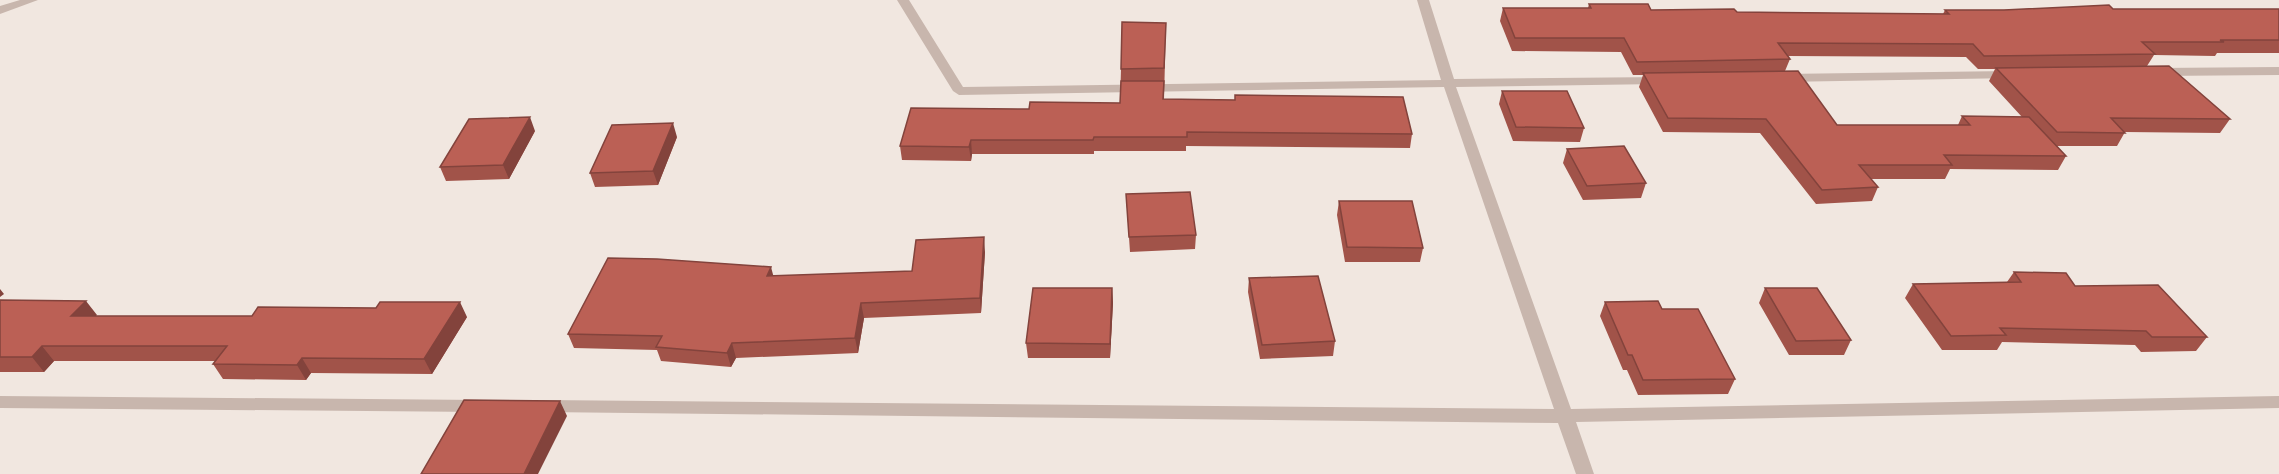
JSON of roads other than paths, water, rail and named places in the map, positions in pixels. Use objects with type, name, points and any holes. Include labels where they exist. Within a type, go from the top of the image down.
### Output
[{"type":"street","points":[[0,10],[32,0]]},
{"type":"street","points":[[903,0],[959,91],[1674,80]]},
{"type":"street","points":[[1422,0],[1585,474]]},
{"type":"street","points":[[2149,72],[2279,70]]},
{"type":"street","points":[[1769,78],[2018,74]]},
{"type":"street","points":[[0,402],[500,406]]},
{"type":"street","points":[[524,406],[1565,416],[2279,402]]}]
